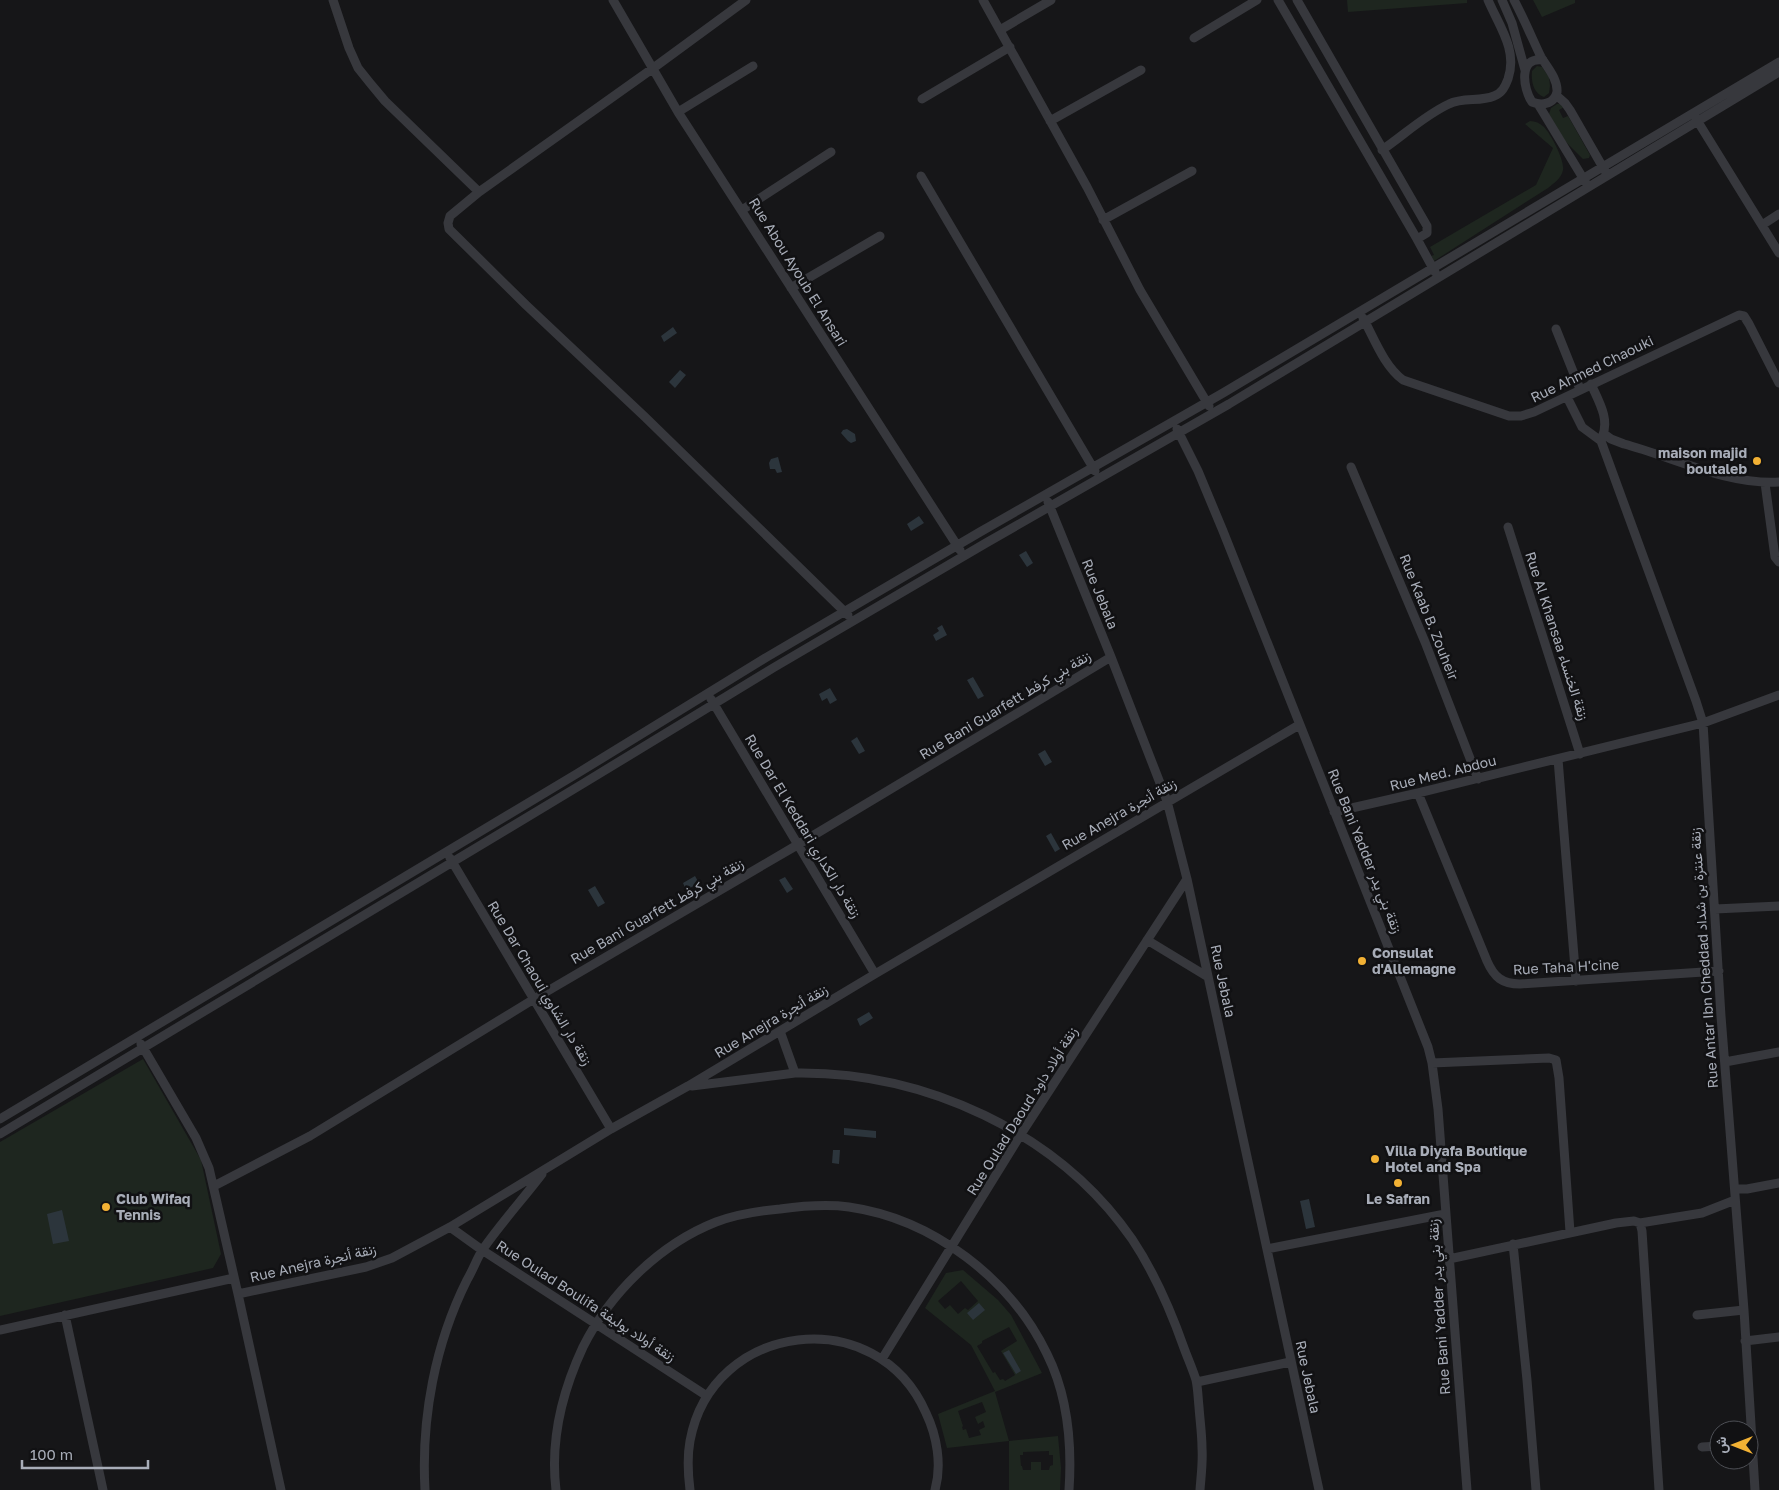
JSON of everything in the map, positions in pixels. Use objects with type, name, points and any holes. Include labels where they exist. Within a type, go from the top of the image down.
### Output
[{"type":"street","points":[[333,0],[349,48],[358,68],[385,101],[479,192]]},
{"type":"street","name":"Rue Abou Ayoub El Ansari","points":[[613,0],[678,112],[964,556]]},
{"type":"street","points":[[746,0],[479,192],[450,216],[448,223],[450,229],[526,305],[645,417],[853,621]]},
{"type":"street","points":[[983,0],[1104,220],[1140,290],[1213,413]]},
{"type":"street","points":[[1000,30],[1051,0]]},
{"type":"street","points":[[1194,38],[1257,0]]},
{"type":"street","points":[[1278,0],[1438,277]]},
{"type":"street","points":[[1297,0],[1428,228],[1427,232],[1417,239]]},
{"type":"street","points":[[1382,150],[1448,104],[1492,97],[1502,91],[1510,73],[1512,58],[1504,34],[1488,0]]},
{"type":"street","points":[[1502,0],[1512,23],[1525,70],[1524,79],[1527,94],[1532,102],[1538,104],[1549,103],[1556,95]]},
{"type":"street","points":[[1514,0],[1554,79],[1556,95],[1570,110],[1605,172]]},
{"type":"street","points":[[922,99],[1010,47]]},
{"type":"street","points":[[1525,70],[1531,62],[1539,59],[1543,60]]},
{"type":"street","points":[[1696,118],[1779,62]]},
{"type":"street","points":[[678,112],[754,66]]},
{"type":"street","points":[[1050,121],[1141,70]]},
{"type":"street","points":[[0,1120],[708,693],[957,546],[1207,403],[1432,268],[1586,183],[1696,118],[1779,72]]},
{"type":"street","points":[[1538,104],[1586,183]]},
{"type":"street","points":[[1696,118],[1779,253]]},
{"type":"street","points":[[742,210],[831,152]]},
{"type":"street","points":[[1104,220],[1192,171]]},
{"type":"street","points":[[921,176],[1099,478]]},
{"type":"street","points":[[0,1134],[853,621],[1213,413],[1438,277],[1586,183]]},
{"type":"street","points":[[1762,225],[1779,214]]},
{"type":"street","points":[[791,288],[880,236]]},
{"type":"street","name":"Rue Ahmed Chaouki","points":[[1360,311],[1396,374],[1408,383],[1512,416],[1529,414],[1739,315],[1746,318],[1779,383]]},
{"type":"street","points":[[1556,329],[1580,389]]},
{"type":"street","name":"Rue Antar Ibn Cheddad زنقة عنترة بن شداد","points":[[1591,384],[1604,416],[1606,428],[1602,437],[1696,701],[1702,723],[1744,1310],[1749,1420]]},
{"type":"street","points":[[1567,396],[1582,427],[1602,437],[1718,473],[1765,483],[1779,482]]},
{"type":"street","name":"Rue Bani Yadder زنقة بني يدر","points":[[1173,422],[1198,471],[1223,531],[1421,1026],[1432,1063],[1438,1109],[1466,1490]]},
{"type":"street","name":"Rue Kaab B. Zouheir","points":[[1350,467],[1425,642],[1478,779]]},
{"type":"street","points":[[1765,483],[1775,557],[1779,562]]},
{"type":"street","name":"Rue Jebala","points":[[1045,495],[1167,801],[1187,879],[1319,1490]]},
{"type":"street","name":"Rue Al Khansaa زنقة الخنساء","points":[[1508,527],[1580,754]]},
{"type":"street","name":"Rue Bani Guarfett زنقة بني كرفط","points":[[214,1186],[310,1136],[534,999],[799,844],[1111,657]]},
{"type":"street","name":"Rue Dar El Keddari زنقة دار الكداري","points":[[708,693],[799,844],[874,974]]},
{"type":"street","name":"Rue Med. Abdou","points":[[1334,812],[1418,794],[1702,723],[1779,695]]},
{"type":"street","name":"Rue Anejra زنقة أنجرة","points":[[238,1294],[379,1264],[450,1227],[611,1129],[688,1086],[874,974],[1299,725]]},
{"type":"street","points":[[1558,759],[1576,981]]},
{"type":"street","name":"Rue Taha H'cine","points":[[1418,794],[1487,961],[1495,976],[1504,982],[1514,984],[1576,981],[1719,971]]},
{"type":"street","name":"Rue Dar Chaoui زنقة دار الشاوي","points":[[446,851],[611,1129]]},
{"type":"street","name":"Rue Oulad Daoud زنقة أولاد داود","points":[[882,1359],[1021,1134],[1187,879]]},
{"type":"street","points":[[1714,910],[1779,906]]},
{"type":"street","points":[[1147,940],[1208,977]]},
{"type":"street","points":[[780,1031],[795,1072]]},
{"type":"street","points":[[137,1037],[203,1151],[214,1186],[281,1490]]},
{"type":"street","points":[[1725,1062],[1779,1052]]},
{"type":"street","points":[[1432,1063],[1549,1058],[1556,1060],[1559,1078],[1570,1232]]},
{"type":"street","points":[[688,1086],[795,1072],[831,1073],[865,1078],[927,1091],[965,1106],[1021,1134],[1058,1161],[1107,1208],[1132,1239],[1159,1287],[1178,1330],[1196,1382],[1202,1448],[1200,1490]]},
{"type":"street","points":[[426,1490],[426,1426],[434,1371],[453,1310],[482,1250],[547,1168]]},
{"type":"street","points":[[1734,1189],[1747,1189],[1779,1183]]},
{"type":"street","points":[[1449,1259],[1629,1221],[1640,1223],[1702,1213],[1735,1200]]},
{"type":"street","points":[[556,1490],[556,1430],[568,1383],[596,1323],[626,1286],[671,1247],[703,1228],[734,1216],[794,1207],[849,1207],[877,1213],[906,1224],[952,1248],[993,1279],[1026,1319],[1048,1354],[1060,1390],[1067,1422],[1069,1490]]},
{"type":"street","points":[[1267,1248],[1445,1214]]},
{"type":"street","points":[[1640,1223],[1659,1490]]},
{"type":"street","name":"Rue Oulad Boulifa زنقة أولاد بوليفة","points":[[450,1227],[482,1250],[707,1396]]},
{"type":"street","points":[[1513,1244],[1536,1490]]},
{"type":"street","name":"Rue Anejra زنقة أنجرة","points":[[0,1330],[234,1278]]},
{"type":"street","points":[[1697,1315],[1744,1310]]},
{"type":"street","points":[[65,1316],[103,1490]]},
{"type":"street","points":[[1745,1341],[1779,1337]]},
{"type":"street","points":[[690,1490],[687,1465],[690,1441],[696,1418],[707,1396],[726,1374],[748,1356],[774,1344],[801,1339],[830,1339],[857,1346],[882,1359],[904,1378],[921,1400],[933,1426],[938,1454],[935,1490]]},
{"type":"street","points":[[1196,1382],[1290,1362]]},
{"type":"street","points":[[1702,1447],[1709,1447]]},
{"type":"street","name":"Rue Antar Ibn Cheddad زنقة عنترة بن شداد","points":[[1753,1470],[1755,1490]]},
{"type":"shaded area","points":[[1347,0],[1467,0],[1467,3],[1348,12]]},
{"type":"shaded area","points":[[1533,0],[1575,0],[1575,3],[1542,17]]},
{"type":"shaded area","points":[[1537,66],[1542,67],[1549,77],[1549,93],[1544,97],[1537,93],[1532,83],[1532,71]]},
{"type":"shaded area","points":[[1557,104],[1564,107],[1559,110],[1563,118],[1568,116],[1590,155],[1589,158],[1583,159],[1565,141],[1549,114],[1551,108]]},
{"type":"shaded area","points":[[1534,121],[1547,130],[1554,141],[1563,166],[1561,176],[1548,188],[1434,261],[1431,256],[1434,255],[1430,247],[1536,185],[1553,148],[1525,124]]},
{"type":"shaded area","points":[[673,327],[677,333],[664,342],[661,336]]},
{"type":"shaded area","points":[[680,370],[686,375],[675,388],[669,382]]},
{"type":"shaded area","points":[[847,429],[855,434],[856,441],[851,443],[841,433]]},
{"type":"shaded area","points":[[778,457],[782,472],[777,473],[775,469],[770,469],[769,463],[771,459]]},
{"type":"shaded area","points":[[919,516],[924,523],[911,531],[907,524]]},
{"type":"shaded area","points":[[1026,551],[1033,563],[1027,567],[1019,555]]},
{"type":"shaded area","points":[[942,625],[947,635],[936,641],[933,635],[939,631],[937,628]]},
{"type":"shaded area","points":[[973,677],[984,696],[978,699],[967,680]]},
{"type":"shaded area","points":[[830,688],[837,700],[830,704],[827,698],[822,701],[819,694]]},
{"type":"shaded area","points":[[857,737],[865,751],[859,754],[851,741]]},
{"type":"shaded area","points":[[1045,750],[1052,762],[1045,766],[1038,754]]},
{"type":"shaded area","points":[[1051,833],[1060,849],[1055,852],[1046,836]]},
{"type":"shaded area","points":[[695,876],[699,883],[686,890],[683,883]]},
{"type":"shaded area","points":[[785,877],[793,889],[787,893],[779,880]]},
{"type":"shaded area","points":[[595,886],[605,903],[598,907],[588,890]]},
{"type":"shaded area","points":[[869,1012],[873,1018],[860,1026],[857,1019]]},
{"type":"shaded area","name":"Club Wifaq Tennis","points":[[143,1059],[201,1160],[221,1254],[213,1268],[0,1316],[0,1142]]},
{"type":"shaded area","points":[[844,1128],[876,1131],[876,1138],[844,1135]]},
{"type":"shaded area","points":[[833,1150],[840,1150],[839,1164],[832,1163]]},
{"type":"shaded area","points":[[1309,1199],[1315,1227],[1306,1229],[1300,1201]]},
{"type":"shaded area","points":[[62,1210],[69,1241],[53,1244],[47,1214]]},
{"type":"shaded area","points":[[963,1270],[998,1300],[1011,1315],[1042,1373],[995,1392],[1009,1441],[947,1448],[938,1414],[995,1391],[971,1345],[925,1308],[946,1273]],"holes":[[[961,1281],[978,1301],[968,1310],[965,1308],[958,1314],[950,1305],[945,1309],[938,1301]],[[1009,1327],[1017,1341],[1001,1351],[1015,1375],[1005,1381],[1003,1379],[1000,1380],[995,1372],[993,1373],[977,1346],[982,1341]],[[982,1402],[986,1412],[975,1417],[978,1424],[983,1421],[985,1427],[979,1430],[981,1435],[969,1438],[966,1429],[963,1430],[958,1411]]]},
{"type":"shaded area","points":[[979,1303],[985,1310],[973,1320],[967,1313]]},
{"type":"shaded area","points":[[1009,1350],[1021,1371],[1016,1374],[1003,1353]]},
{"type":"shaded area","points":[[1058,1436],[1061,1468],[1060,1490],[1009,1490],[1009,1441]],"holes":[[[1049,1451],[1049,1455],[1053,1455],[1053,1465],[1050,1466],[1049,1470],[1041,1470],[1041,1462],[1031,1462],[1031,1470],[1023,1470],[1020,1455],[1023,1455],[1023,1452]]]},
{"type":"place","name":"maison majid boutaleb","points":[[1757,461]]},
{"type":"place","name":"Consulat d'Allemagne","points":[[1362,961]]},
{"type":"place","name":"Villa Diyafa Boutique Hotel and Spa","points":[[1375,1159]]},
{"type":"place","name":"Le Safran","points":[[1398,1183]]},
{"type":"place","name":"Club Wifaq Tennis","points":[[106,1207]]}]
